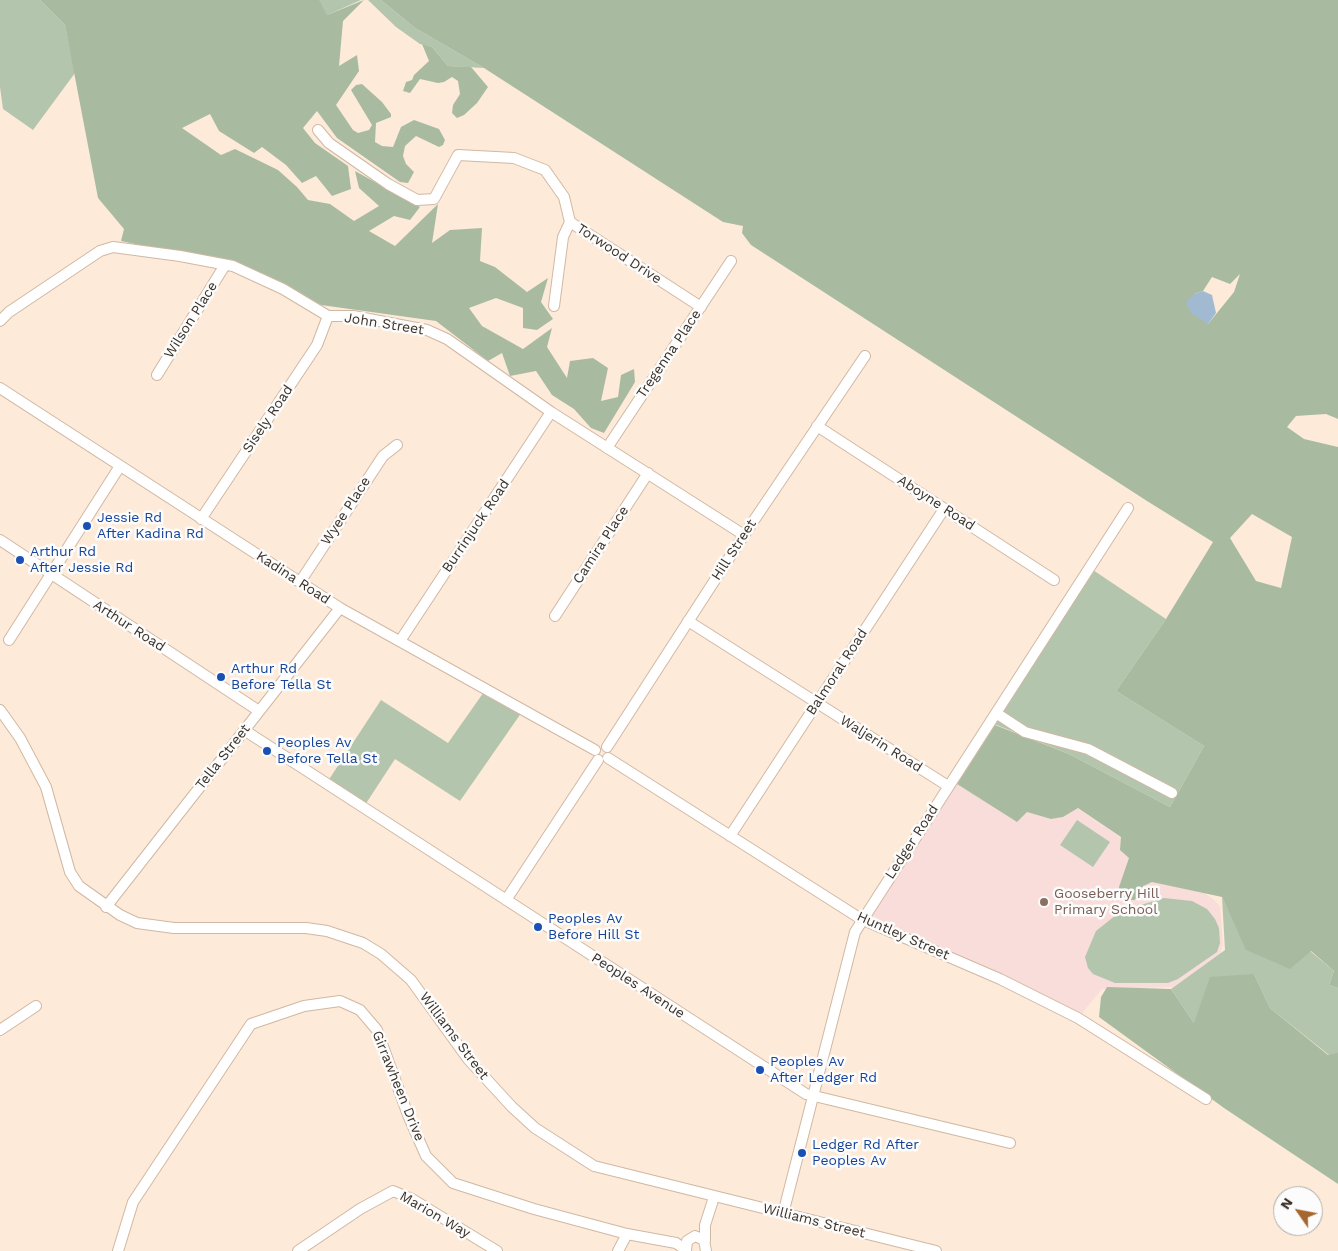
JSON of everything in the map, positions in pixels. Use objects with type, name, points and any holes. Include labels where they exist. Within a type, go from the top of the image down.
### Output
[{"type":"street","name":"Torwood Drive","points":[[318,130],[336,148],[388,184],[416,200],[434,199],[458,155],[514,158],[545,170],[564,197],[570,222],[701,307]]},
{"type":"street","points":[[554,306],[563,237],[570,222]]},
{"type":"street","name":"John Street","points":[[0,321],[9,312],[100,252],[113,247],[225,265],[283,289],[328,316],[354,316],[427,330],[447,339],[551,412],[744,535]]},
{"type":"street","name":"Tregenna Place","points":[[607,448],[731,261]]},
{"type":"street","name":"Wilson Place","points":[[157,375],[225,265]]},
{"type":"street","name":"Sisely Road","points":[[201,519],[317,345],[328,316]]},
{"type":"street","name":"Hill Street","points":[[506,900],[744,535],[865,356]]},
{"type":"street","name":"Kadina Road","points":[[0,388],[340,608],[602,754]]},
{"type":"street","name":"Burrinjuck Road","points":[[400,641],[551,412]]},
{"type":"street","name":"Aboyne Road","points":[[817,426],[1054,580]]},
{"type":"street","name":"Wyee Place","points":[[300,582],[383,456],[398,445]]},
{"type":"street","points":[[9,640],[120,466]]},
{"type":"street","name":"Camira Place","points":[[555,616],[648,473]]},
{"type":"street","name":"Ledger Road","points":[[783,1214],[855,932],[861,919],[1128,508]]},
{"type":"street","name":"Balmoral Road","points":[[730,836],[944,509]]},
{"type":"street","name":"Arthur Road","points":[[0,540],[259,710]]},
{"type":"street","name":"Tella Street","points":[[106,906],[340,608]]},
{"type":"street","name":"Waljerin Road","points":[[688,621],[948,786]]},
{"type":"street","name":"Williams Street","points":[[0,710],[20,738],[46,788],[70,872],[79,886],[106,906],[138,923],[174,928],[306,928],[326,931],[364,943],[381,954],[411,980],[478,1071],[512,1107],[536,1128],[594,1166],[936,1251]]},
{"type":"street","points":[[996,712],[1025,732],[1088,749],[1172,793]]},
{"type":"street","name":"Peoples Avenue","points":[[244,730],[806,1094],[1010,1143]]},
{"type":"street","name":"Huntley Street","points":[[602,754],[861,919],[1000,979],[1078,1018],[1206,1099]]},
{"type":"street","name":"Girrawheen Drive","points":[[118,1251],[133,1202],[251,1024],[304,1006],[340,1001],[360,1010],[376,1030],[408,1115],[426,1156],[453,1184],[534,1209],[626,1234],[639,1234],[688,1245]]},
{"type":"street","points":[[0,1030],[36,1006]]},
{"type":"street","name":"Marion Way","points":[[298,1251],[360,1209],[394,1191],[412,1199],[490,1250]]},
{"type":"street","points":[[706,1246],[705,1225],[714,1197]]},
{"type":"street","points":[[688,1245],[705,1225]]},
{"type":"street","points":[[618,1251],[626,1234]]},
{"type":"street","points":[[688,1245],[698,1236],[706,1246],[717,1251]]},
{"type":"shaded area","name":"Gooseberry Hill Primary School","points":[[950,783],[957,784],[1017,822],[1027,812],[1051,819],[1063,817],[1077,808],[1213,899],[1220,906],[1223,945],[1220,954],[1173,987],[1102,989],[1078,1018],[861,919]]},
{"type":"green space","points":[[0,0],[40,0],[65,25],[75,73],[33,130],[3,109],[0,87]]},
{"type":"green space","points":[[40,0],[319,0],[327,15],[364,0],[343,21],[339,66],[357,55],[359,71],[336,105],[353,130],[358,133],[369,130],[372,125],[351,90],[356,85],[362,84],[382,102],[391,114],[391,117],[376,123],[375,142],[382,146],[393,147],[401,127],[414,120],[439,129],[445,140],[443,145],[439,147],[416,136],[405,146],[403,156],[406,164],[414,172],[408,183],[400,182],[337,138],[317,111],[303,128],[315,143],[348,166],[351,189],[332,196],[316,176],[302,183],[286,165],[262,147],[254,153],[219,131],[210,114],[182,128],[221,155],[235,149],[278,170],[308,200],[330,204],[354,221],[379,206],[359,188],[355,171],[420,207],[410,220],[394,216],[369,231],[395,246],[438,204],[432,243],[450,230],[482,228],[480,261],[495,267],[527,292],[548,278],[541,302],[553,319],[537,330],[523,328],[523,308],[496,298],[469,308],[482,326],[523,349],[552,328],[547,347],[567,378],[570,361],[593,358],[608,368],[601,401],[618,397],[621,375],[634,369],[635,382],[604,433],[591,428],[574,409],[552,395],[536,371],[510,376],[502,353],[488,361],[436,321],[321,305],[237,266],[121,241],[124,229],[98,198],[65,25]]},
{"type":"green space","points":[[318,0],[361,0],[325,16]]},
{"type":"green space","points":[[368,0],[381,0],[415,28],[484,68],[448,66],[432,47],[420,44],[396,27]]},
{"type":"green space","points":[[381,0],[1338,0],[1338,419],[1326,414],[1296,416],[1287,427],[1304,439],[1338,447],[1338,988],[1329,985],[1334,971],[1311,951],[1290,969],[1246,950],[1222,897],[1152,882],[1143,886],[1138,897],[1134,900],[1123,898],[1119,893],[1119,887],[1129,858],[1120,850],[1121,837],[1078,808],[1063,817],[1051,819],[1027,812],[1017,822],[957,784],[995,725],[1069,754],[1170,807],[1204,746],[1116,691],[1166,619],[1213,542],[751,245],[742,233],[743,226],[723,222],[484,68],[415,28]],"holes":[[[1240,274],[1234,292],[1208,324],[1194,294],[1203,291],[1212,277],[1230,284]],[[1252,514],[1292,537],[1281,588],[1256,581],[1230,538]]]},
{"type":"green space","points":[[422,44],[432,47],[448,66],[471,67],[488,87],[477,103],[464,115],[457,118],[452,113],[453,105],[460,94],[458,81],[452,77],[438,83],[420,79],[410,93],[403,91],[406,82],[412,80],[414,75],[429,61]]},
{"type":"green space","points":[[1090,568],[1166,619],[1116,691],[1204,746],[1170,807],[1069,754],[989,722]]},
{"type":"green space","points":[[486,689],[524,709],[460,801],[395,759],[363,808],[326,784],[381,700],[448,743]]},
{"type":"green space","points":[[1077,820],[1110,842],[1093,867],[1060,845]]},
{"type":"green space","points":[[1222,897],[1247,950],[1310,951],[1334,971],[1329,985],[1338,988],[1338,1052],[1329,1055],[1270,1008],[1254,974],[1194,1023],[1171,989],[1225,950]]},
{"type":"green space","points":[[1164,898],[1192,901],[1207,909],[1219,928],[1220,943],[1217,952],[1178,979],[1168,983],[1115,983],[1093,974],[1088,968],[1085,957],[1096,931],[1121,911]]},
{"type":"green space","points":[[1254,974],[1270,1008],[1328,1055],[1338,1052],[1338,1184],[1224,1108],[1099,1017],[1101,997],[1107,987],[1171,989],[1194,1023],[1210,977]]},
{"type":"water","points":[[1203,291],[1212,295],[1216,313],[1208,324],[1191,313],[1186,303],[1194,294]]},
{"type":"place","name":"Jessie Rd After Kadina Rd","points":[[87,526]]},
{"type":"place","name":"Arthur Rd After Jessie Rd","points":[[20,560]]},
{"type":"place","name":"Arthur Rd Before Tella St","points":[[221,677]]},
{"type":"place","name":"Peoples Av Before Tella St","points":[[267,751]]},
{"type":"place","name":"Gooseberry Hill Primary School","points":[[1044,902]]},
{"type":"place","name":"Peoples Av Before Hill St","points":[[538,927]]},
{"type":"place","name":"Peoples Av After Ledger Rd","points":[[760,1070]]},
{"type":"place","name":"Ledger Rd After Peoples Av","points":[[802,1153]]}]
